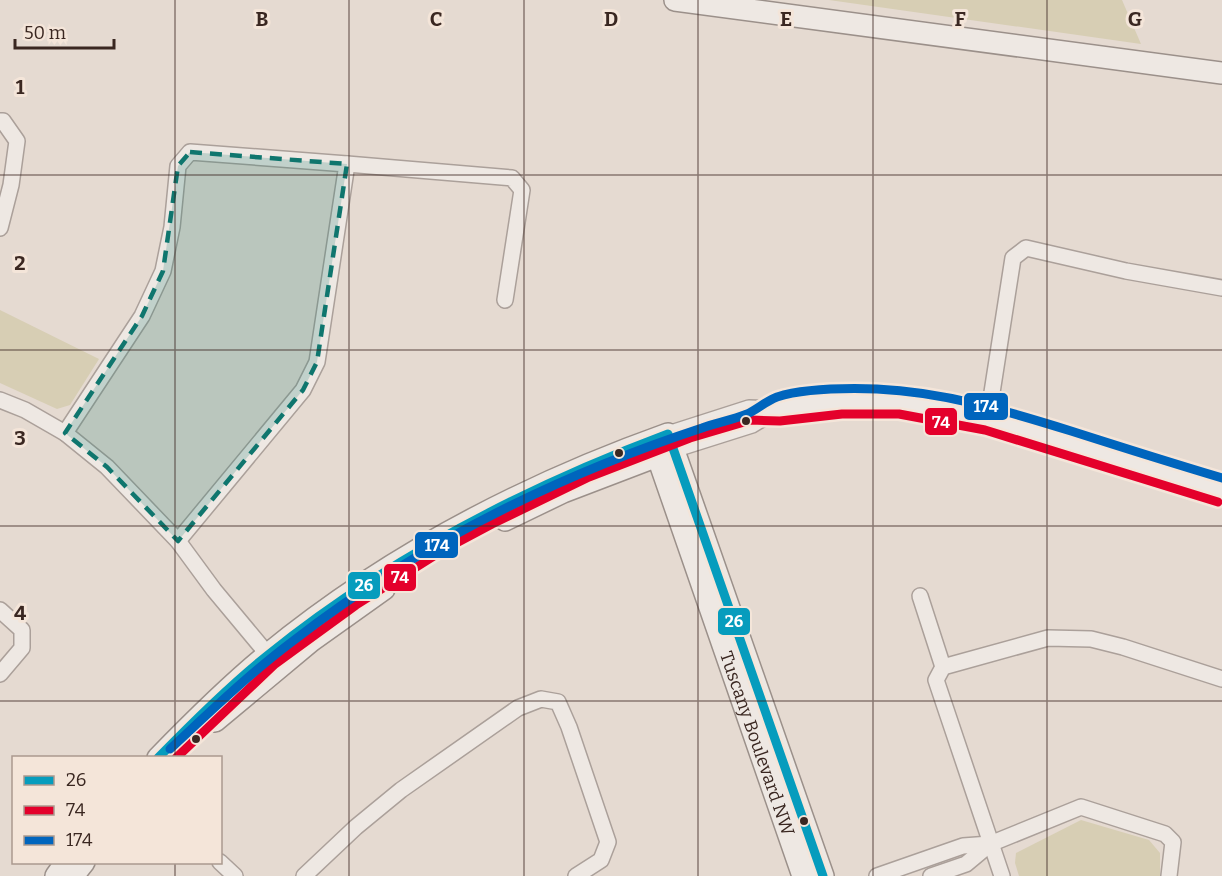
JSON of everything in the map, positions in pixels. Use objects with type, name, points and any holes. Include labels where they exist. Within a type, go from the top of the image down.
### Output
[{"type":"street","points":[[675,0],[1222,73]]},
{"type":"street","points":[[0,121],[17,141],[11,185],[0,228]]},
{"type":"street","points":[[65,433],[142,316],[163,271],[172,227],[178,166],[190,152],[512,178],[522,190],[505,300]]},
{"type":"street","points":[[178,541],[303,390],[317,362],[347,164]]},
{"type":"street","points":[[988,418],[1013,258],[1026,248],[1125,271],[1222,288]]},
{"type":"street","points":[[0,400],[25,410],[65,433],[107,467],[178,541],[214,590],[272,661]]},
{"type":"street","points":[[160,756],[272,661],[450,549],[496,524],[662,445],[752,425],[779,409],[832,402],[900,402],[988,418],[1222,491]]},
{"type":"street","name":"Tuscany Boulevard NW","points":[[662,445],[803,876]]},
{"type":"street","name":"Tuscany Boulevard NW","points":[[662,445],[823,876]]},
{"type":"street","points":[[920,596],[943,667],[936,680],[1002,876]]},
{"type":"street","points":[[0,610],[22,630],[22,648],[0,674]]},
{"type":"street","points":[[943,667],[1048,638],[1090,639],[1123,647],[1222,679]]},
{"type":"street","points":[[180,756],[272,661]]},
{"type":"street","points":[[304,876],[356,827],[401,790],[518,708],[541,699],[558,702],[569,727],[608,842],[601,860],[576,876]]},
{"type":"street","points":[[931,876],[966,864],[990,844],[1081,807],[1165,834],[1173,842],[1170,876]]},
{"type":"street","points":[[877,876],[963,846],[990,844]]},
{"type":"street","points":[[73,876],[82,864]]},
{"type":"street","points":[[222,864],[235,876]]},
{"type":"highlighted area","points":[[190,152],[347,164],[317,362],[303,390],[178,541],[107,467],[65,433],[142,316],[163,271],[178,166]]},
{"type":"shaded area","points":[[829,0],[1122,0],[1141,44]]},
{"type":"shaded area","points":[[0,310],[99,359],[70,405],[57,409],[0,383]]},
{"type":"shaded area","points":[[1081,820],[1149,840],[1160,853],[1160,876],[1019,876],[1015,863],[1016,853]]},
{"type":"transit line","name":"174","points":[[170,749],[245,680],[293,641],[340,606],[438,544],[488,517],[593,468],[647,447],[747,414],[773,399],[788,394],[826,389],[877,389],[951,398],[1023,416],[1222,478]]},
{"type":"transit line","name":"74","points":[[178,756],[275,664],[356,605],[445,549],[589,477],[690,438],[751,420],[780,421],[842,414],[899,414],[985,430],[1218,502]]},
{"type":"transit line","name":"26","points":[[160,756],[254,667],[361,587],[459,528],[510,502],[614,455],[668,434],[823,876]]}]
